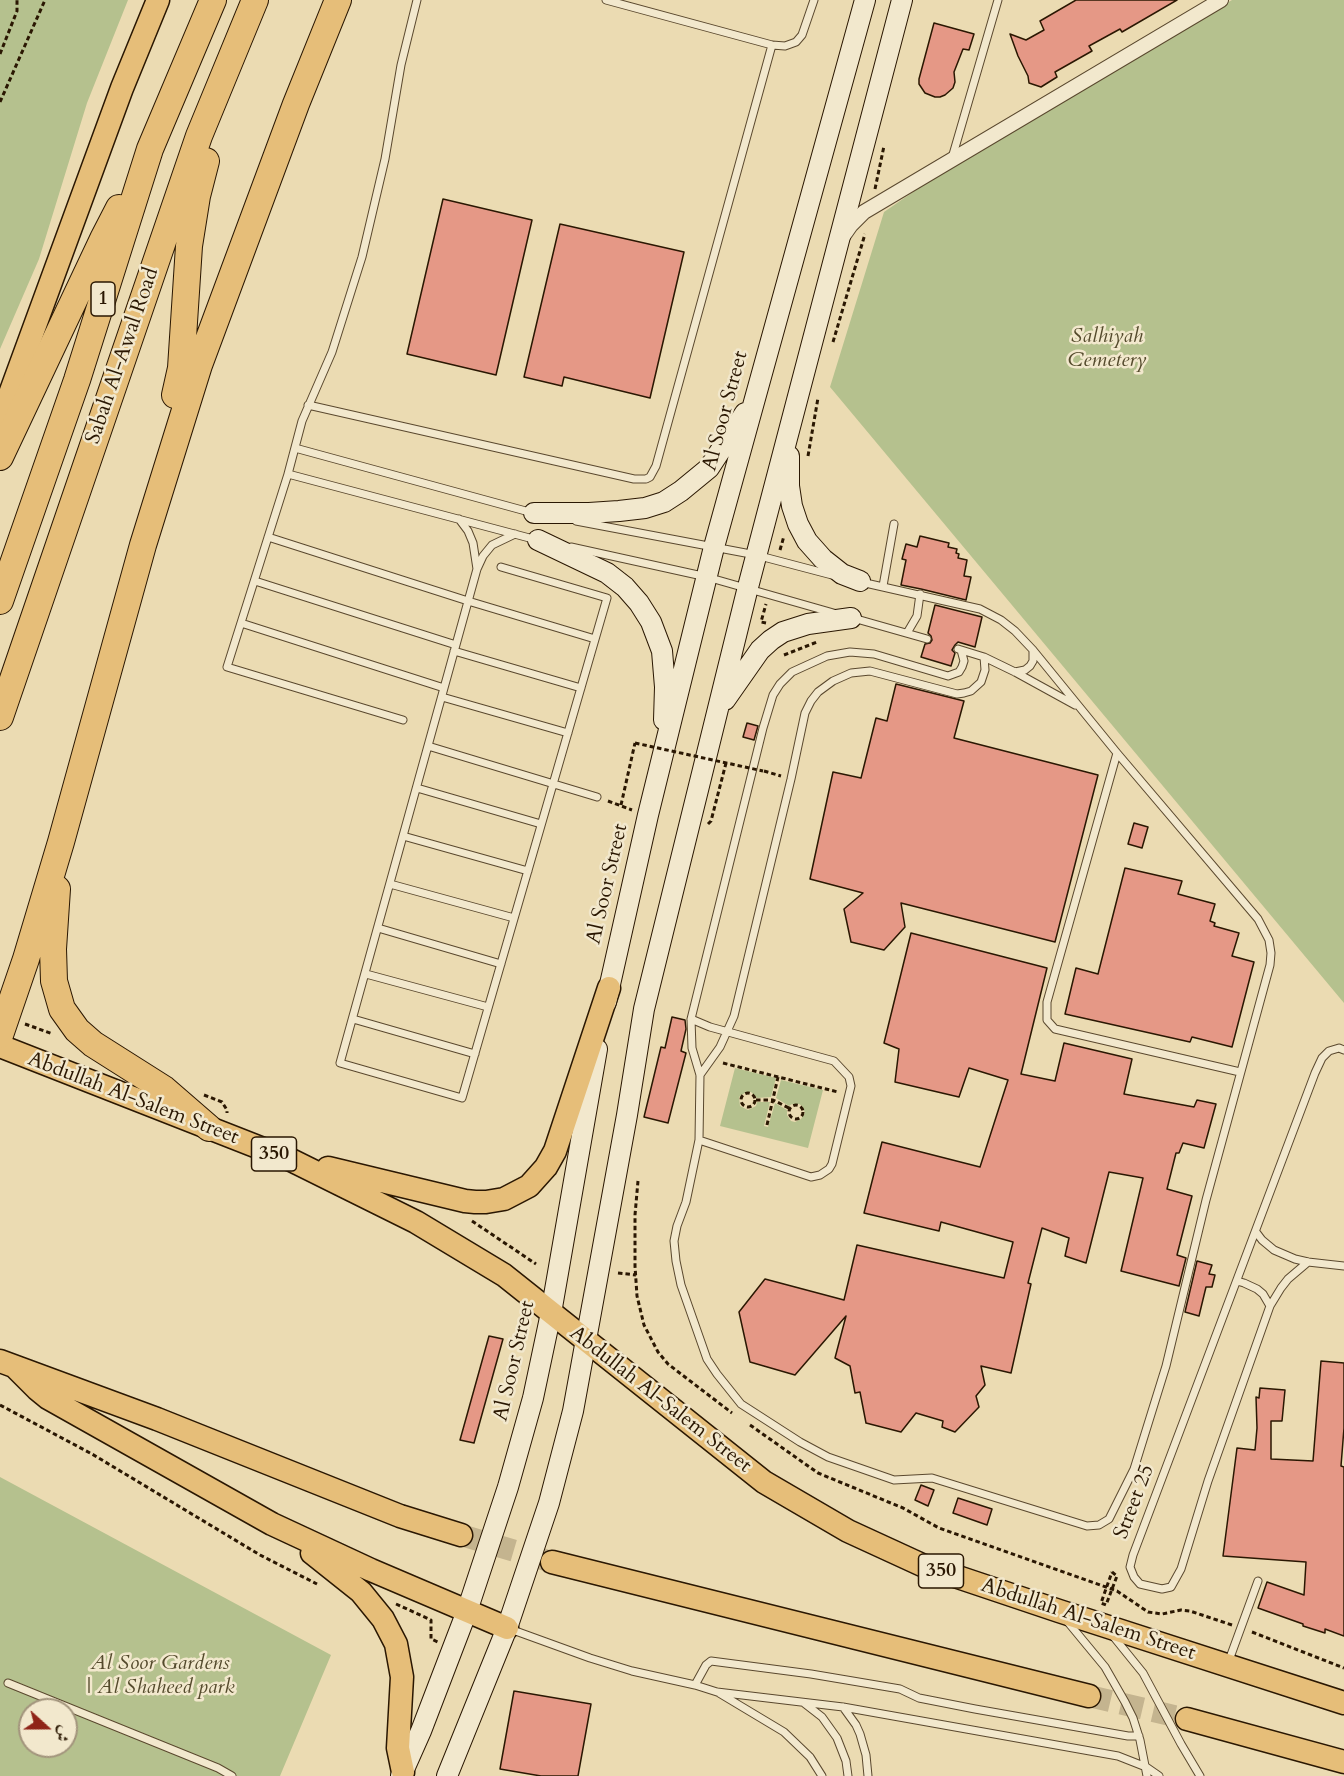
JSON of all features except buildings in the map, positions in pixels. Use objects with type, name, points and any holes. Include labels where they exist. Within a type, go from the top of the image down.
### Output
[{"type":"highway","name":"Sabah Al-Awal Road","points":[[0,601],[76,380],[150,149],[213,0]]},
{"type":"highway","name":"Sabah Al-Awal Road","points":[[0,717],[198,136],[255,0]]},
{"type":"highway","points":[[0,1035],[26,959],[61,842],[143,545],[199,365],[296,104],[338,0]]},
{"type":"highway","points":[[143,545],[181,368],[189,246],[197,196],[227,69]]},
{"type":"highway","points":[[0,457],[103,239],[150,149]]},
{"type":"highway","points":[[61,842],[53,949],[54,981],[62,1009],[77,1030],[93,1044],[164,1089],[209,1128]]},
{"type":"main road","points":[[0,421],[122,88],[158,0]]},
{"type":"main road","name":"Al Soor Street","points":[[402,1774],[467,1611],[533,1398],[551,1313],[600,1026],[662,759],[714,547],[865,0]]},
{"type":"main road","points":[[447,1776],[507,1628],[549,1503],[573,1411],[644,1009],[756,555],[902,0]]},
{"type":"main road","points":[[534,513],[619,511],[645,508],[664,502],[709,468],[754,398]]},
{"type":"main road","points":[[789,428],[789,486],[798,524],[807,541],[823,559],[842,574],[860,581]]},
{"type":"main road","points":[[538,540],[607,573],[625,587],[651,622],[662,651],[665,687],[662,759]]},
{"type":"main road","points":[[717,713],[760,650],[771,640],[783,632],[808,624],[851,618]]},
{"type":"main road","points":[[291,1160],[465,1201],[495,1201],[520,1192],[535,1181],[551,1160],[609,988]]},
{"type":"main road","name":"Abdullah Al-Salem Street","points":[[0,1046],[291,1160],[416,1222],[504,1275],[764,1482],[848,1532],[922,1565],[1227,1665],[1341,1699]]},
{"type":"main road","points":[[8,1365],[48,1398],[272,1524],[507,1628]]},
{"type":"main road","points":[[8,1365],[157,1419],[400,1516],[461,1535]]},
{"type":"main road","points":[[272,1524],[361,1592],[388,1627],[396,1644],[401,1665],[402,1692],[398,1748],[402,1774]]},
{"type":"main road","points":[[552,1562],[1089,1696]]},
{"type":"main road","points":[[1187,1719],[1344,1762]]},
{"type":"street","points":[[837,247],[851,225],[864,212],[1221,0]]},
{"type":"lane","points":[[402,720],[227,667],[308,405],[332,352],[362,257],[385,159],[401,65],[417,0]]},
{"type":"lane","points":[[606,0],[772,45],[785,46],[796,42],[802,35],[814,0]]},
{"type":"lane","points":[[951,160],[998,0]]},
{"type":"lane","points":[[308,405],[634,479],[650,477],[656,466],[772,45]]},
{"type":"lane","points":[[295,448],[534,513],[756,555],[981,609],[1001,620],[1033,650],[1079,708],[1258,919],[1269,940],[1270,965],[1200,1223],[1166,1366],[1134,1469],[1118,1502],[1109,1519],[1099,1525],[1087,1526],[932,1478],[894,1480],[828,1457],[741,1404],[707,1359],[681,1285],[674,1241],[686,1202],[699,1140],[700,1075],[692,1048],[692,1019],[763,728],[773,695],[780,684],[792,672],[809,663],[827,656],[850,652],[874,654],[948,676],[959,672],[962,667],[964,661],[958,649],[984,657],[1015,672],[1079,708]]},
{"type":"lane","points":[[288,474],[538,540],[707,577],[927,639]]},
{"type":"lane","points":[[459,519],[473,543],[477,569]]},
{"type":"lane","points":[[883,586],[894,524]]},
{"type":"lane","points":[[501,567],[607,598],[462,1098],[340,1063],[477,569],[483,556],[492,545],[515,534]]},
{"type":"lane","points":[[268,537],[595,639]]},
{"type":"lane","points":[[255,581],[581,688]]},
{"type":"lane","points":[[907,633],[917,616],[920,594]]},
{"type":"lane","points":[[241,623],[444,688]]},
{"type":"lane","points":[[1015,672],[1025,670],[1030,666],[1033,661],[1033,650]]},
{"type":"lane","points":[[700,1075],[712,1060],[734,1016],[805,713],[811,701],[818,692],[833,681],[851,673],[870,671],[957,694],[964,693],[981,682],[985,670],[984,657]]},
{"type":"lane","points":[[442,698],[568,734]]},
{"type":"lane","points":[[428,746],[597,797]]},
{"type":"lane","points":[[1117,753],[1047,1002],[1047,1020],[1055,1029],[1240,1072]]},
{"type":"lane","points":[[417,788],[541,824]]},
{"type":"lane","points":[[403,836],[528,871]]},
{"type":"lane","points":[[390,884],[514,918]]},
{"type":"lane","points":[[378,928],[501,964]]},
{"type":"lane","points":[[366,974],[488,1007]]},
{"type":"lane","points":[[353,1019],[475,1054]]},
{"type":"lane","points":[[692,1019],[710,1028],[834,1061],[849,1077],[850,1086],[832,1164],[820,1175],[811,1177],[699,1140]]},
{"type":"lane","name":"Street 25","points":[[1308,1262],[1288,1279],[1270,1306],[1208,1481],[1181,1569],[1171,1587],[1162,1589],[1140,1584],[1134,1578],[1130,1567],[1133,1555],[1322,1058],[1329,1051],[1339,1048],[1344,1050]]},
{"type":"lane","points":[[1256,1232],[1274,1250],[1295,1259],[1344,1266]]},
{"type":"lane","points":[[1237,1281],[1257,1289],[1270,1306]]},
{"type":"lane","points":[[1227,1665],[1258,1581]]},
{"type":"lane","points":[[1059,1611],[1105,1667],[1125,1702],[1139,1736],[1147,1776]]},
{"type":"lane","points":[[1103,1625],[1143,1673],[1200,1776]]},
{"type":"lane","points":[[507,1628],[590,1659],[717,1692],[843,1707],[1118,1756],[1146,1767],[1159,1776]]},
{"type":"lane","points":[[694,1685],[711,1661],[900,1689],[920,1698],[975,1709],[1139,1736]]},
{"type":"lane","points":[[8,1683],[218,1768],[232,1776]]},
{"type":"lane","points":[[717,1692],[784,1732],[810,1757],[822,1776]]},
{"type":"lane","points":[[802,1701],[822,1717],[837,1738],[846,1761],[848,1776]]},
{"type":"lane","points":[[843,1707],[860,1734],[866,1755],[868,1776]]},
{"type":"path","points":[[0,54],[17,11],[17,0]]},
{"type":"path","points":[[0,102],[45,0]]},
{"type":"path","points":[[830,351],[872,207],[885,141]]},
{"type":"path","points":[[808,458],[818,394]]},
{"type":"path","points":[[777,561],[784,535],[798,524]]},
{"type":"path","points":[[778,657],[824,639]]},
{"type":"path","points":[[621,806],[635,743],[785,777]]},
{"type":"path","points":[[720,764],[722,756]]},
{"type":"path","points":[[708,815],[706,825],[710,823],[726,763]]},
{"type":"path","points":[[712,1060],[849,1094]]},
{"type":"path","points":[[767,1125],[778,1077]]},
{"type":"path","points":[[748,1093],[755,1096],[756,1100],[753,1107],[749,1108],[742,1105],[741,1101],[742,1097],[748,1093]]},
{"type":"path","points":[[756,1100],[772,1100],[789,1108]]},
{"type":"path","points":[[796,1104],[800,1105],[802,1116],[792,1119],[789,1116],[789,1108],[796,1104]]},
{"type":"path","points":[[466,1217],[536,1264]]},
{"type":"path","points":[[618,1273],[636,1275]]},
{"type":"path","points":[[0,1405],[92,1454],[260,1555],[325,1588]]},
{"type":"path","points":[[1112,1572],[1117,1576],[1112,1589],[1106,1605],[1101,1603],[1112,1572]]},
{"type":"path","points":[[387,1603],[431,1620],[431,1639],[454,1648]]},
{"type":"green space","points":[[0,0],[128,0],[87,103],[39,259],[0,349]]},
{"type":"green space","name":"Salhiyah Cemetery","points":[[1232,0],[1344,0],[1344,1003],[830,387],[884,212],[958,161]]},
{"type":"green space","points":[[735,1068],[776,1078],[771,1097],[757,1098],[751,1092],[746,1092],[739,1097],[740,1106],[748,1110],[756,1106],[757,1102],[770,1102],[764,1126],[768,1127],[775,1103],[787,1110],[791,1121],[801,1119],[805,1113],[799,1104],[789,1106],[776,1098],[781,1080],[823,1090],[808,1148],[720,1126]]},
{"type":"green space","name":"Al Soor Gardens | Al Shaheed park","points":[[0,1477],[331,1655],[280,1776],[0,1776]]},
{"type":"tunnel","points":[[461,1535],[552,1562]]},
{"type":"tunnel","points":[[1089,1696],[1187,1719]]}]
